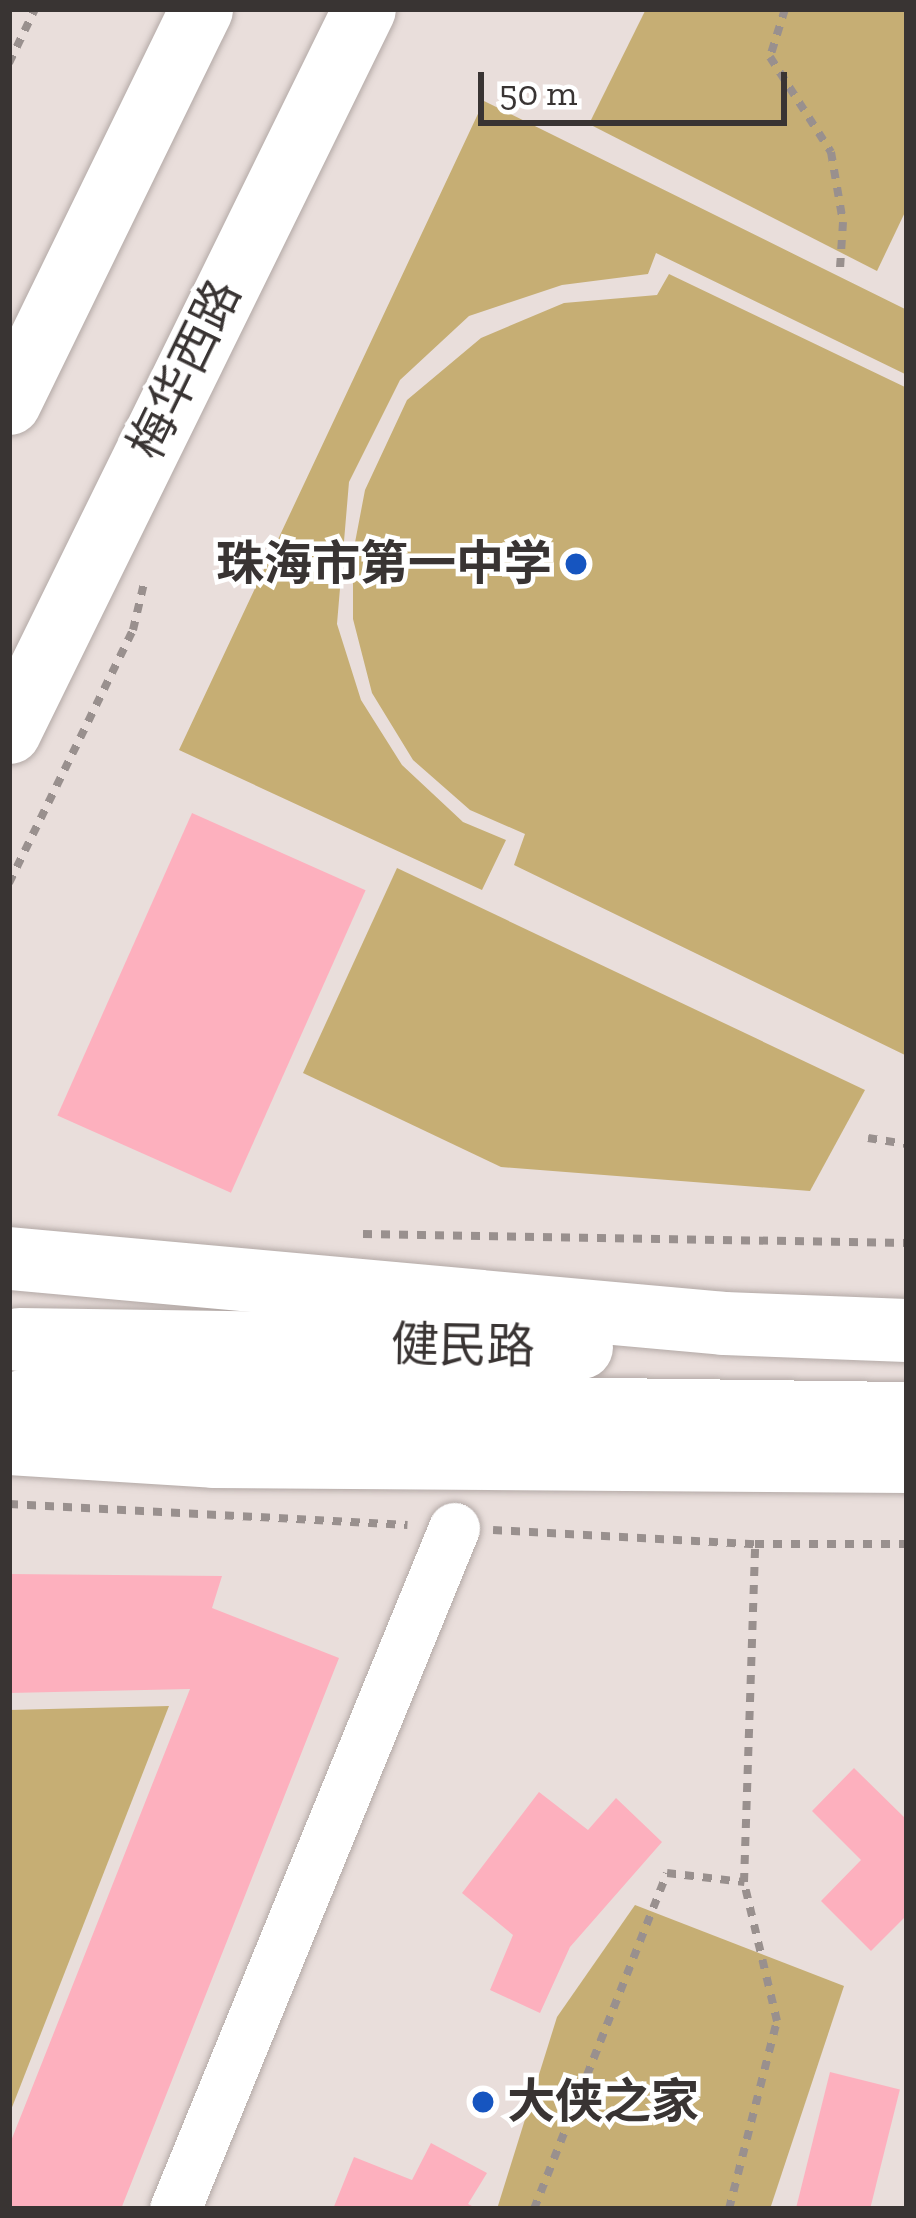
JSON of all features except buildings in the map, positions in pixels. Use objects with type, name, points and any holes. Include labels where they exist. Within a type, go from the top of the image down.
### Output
[{"type":"main road","points":[[9,403],[201,9]]},
{"type":"main road","name":"梅华西路","points":[[9,732],[364,9]]},
{"type":"main road","points":[[19,1257],[723,1323],[907,1330]]},
{"type":"main road","name":"健民路","points":[[19,1339],[907,1352]]},
{"type":"main road","name":"健民路","points":[[15,1422],[907,1413]]},
{"type":"main road","points":[[15,1422],[213,1456],[907,1461]]},
{"type":"street","points":[[175,2209],[454,1528]]},
{"type":"path","points":[[9,63],[35,9]]},
{"type":"path","points":[[785,9],[770,56],[831,152],[840,268]]},
{"type":"path","points":[[868,1138],[907,1144]]},
{"type":"path","points":[[356,1234],[907,1243]]},
{"type":"path","points":[[9,1504],[755,1544],[907,1544]]},
{"type":"path","points":[[729,2209],[777,2021],[744,1882],[755,1544]]},
{"type":"path","points":[[534,2209],[667,1873],[744,1882]]},
{"type":"shaded area","points":[[646,9],[907,9],[907,208],[877,271],[589,124]]},
{"type":"shaded area","points":[[484,101],[907,310],[907,375],[656,253],[648,274],[562,285],[469,316],[400,380],[349,482],[337,624],[361,700],[402,765],[463,822],[506,840],[482,890],[179,750]]},
{"type":"shaded area","points":[[669,274],[907,388],[907,1056],[514,865],[525,834],[470,810],[413,760],[372,693],[353,619],[353,553],[365,490],[407,400],[481,338],[564,303],[657,295]]},
{"type":"shaded area","points":[[397,868],[865,1090],[810,1191],[501,1167],[303,1073]]},
{"type":"shaded area","points":[[169,1706],[9,2115],[9,1710]]},
{"type":"shaded area","points":[[635,1905],[844,1986],[770,2209],[497,2209],[557,2017]]},
{"type":"place","name":"珠海市第一中学","points":[[576,564]]},
{"type":"place","name":"大侠之家","points":[[483,2102]]}]
